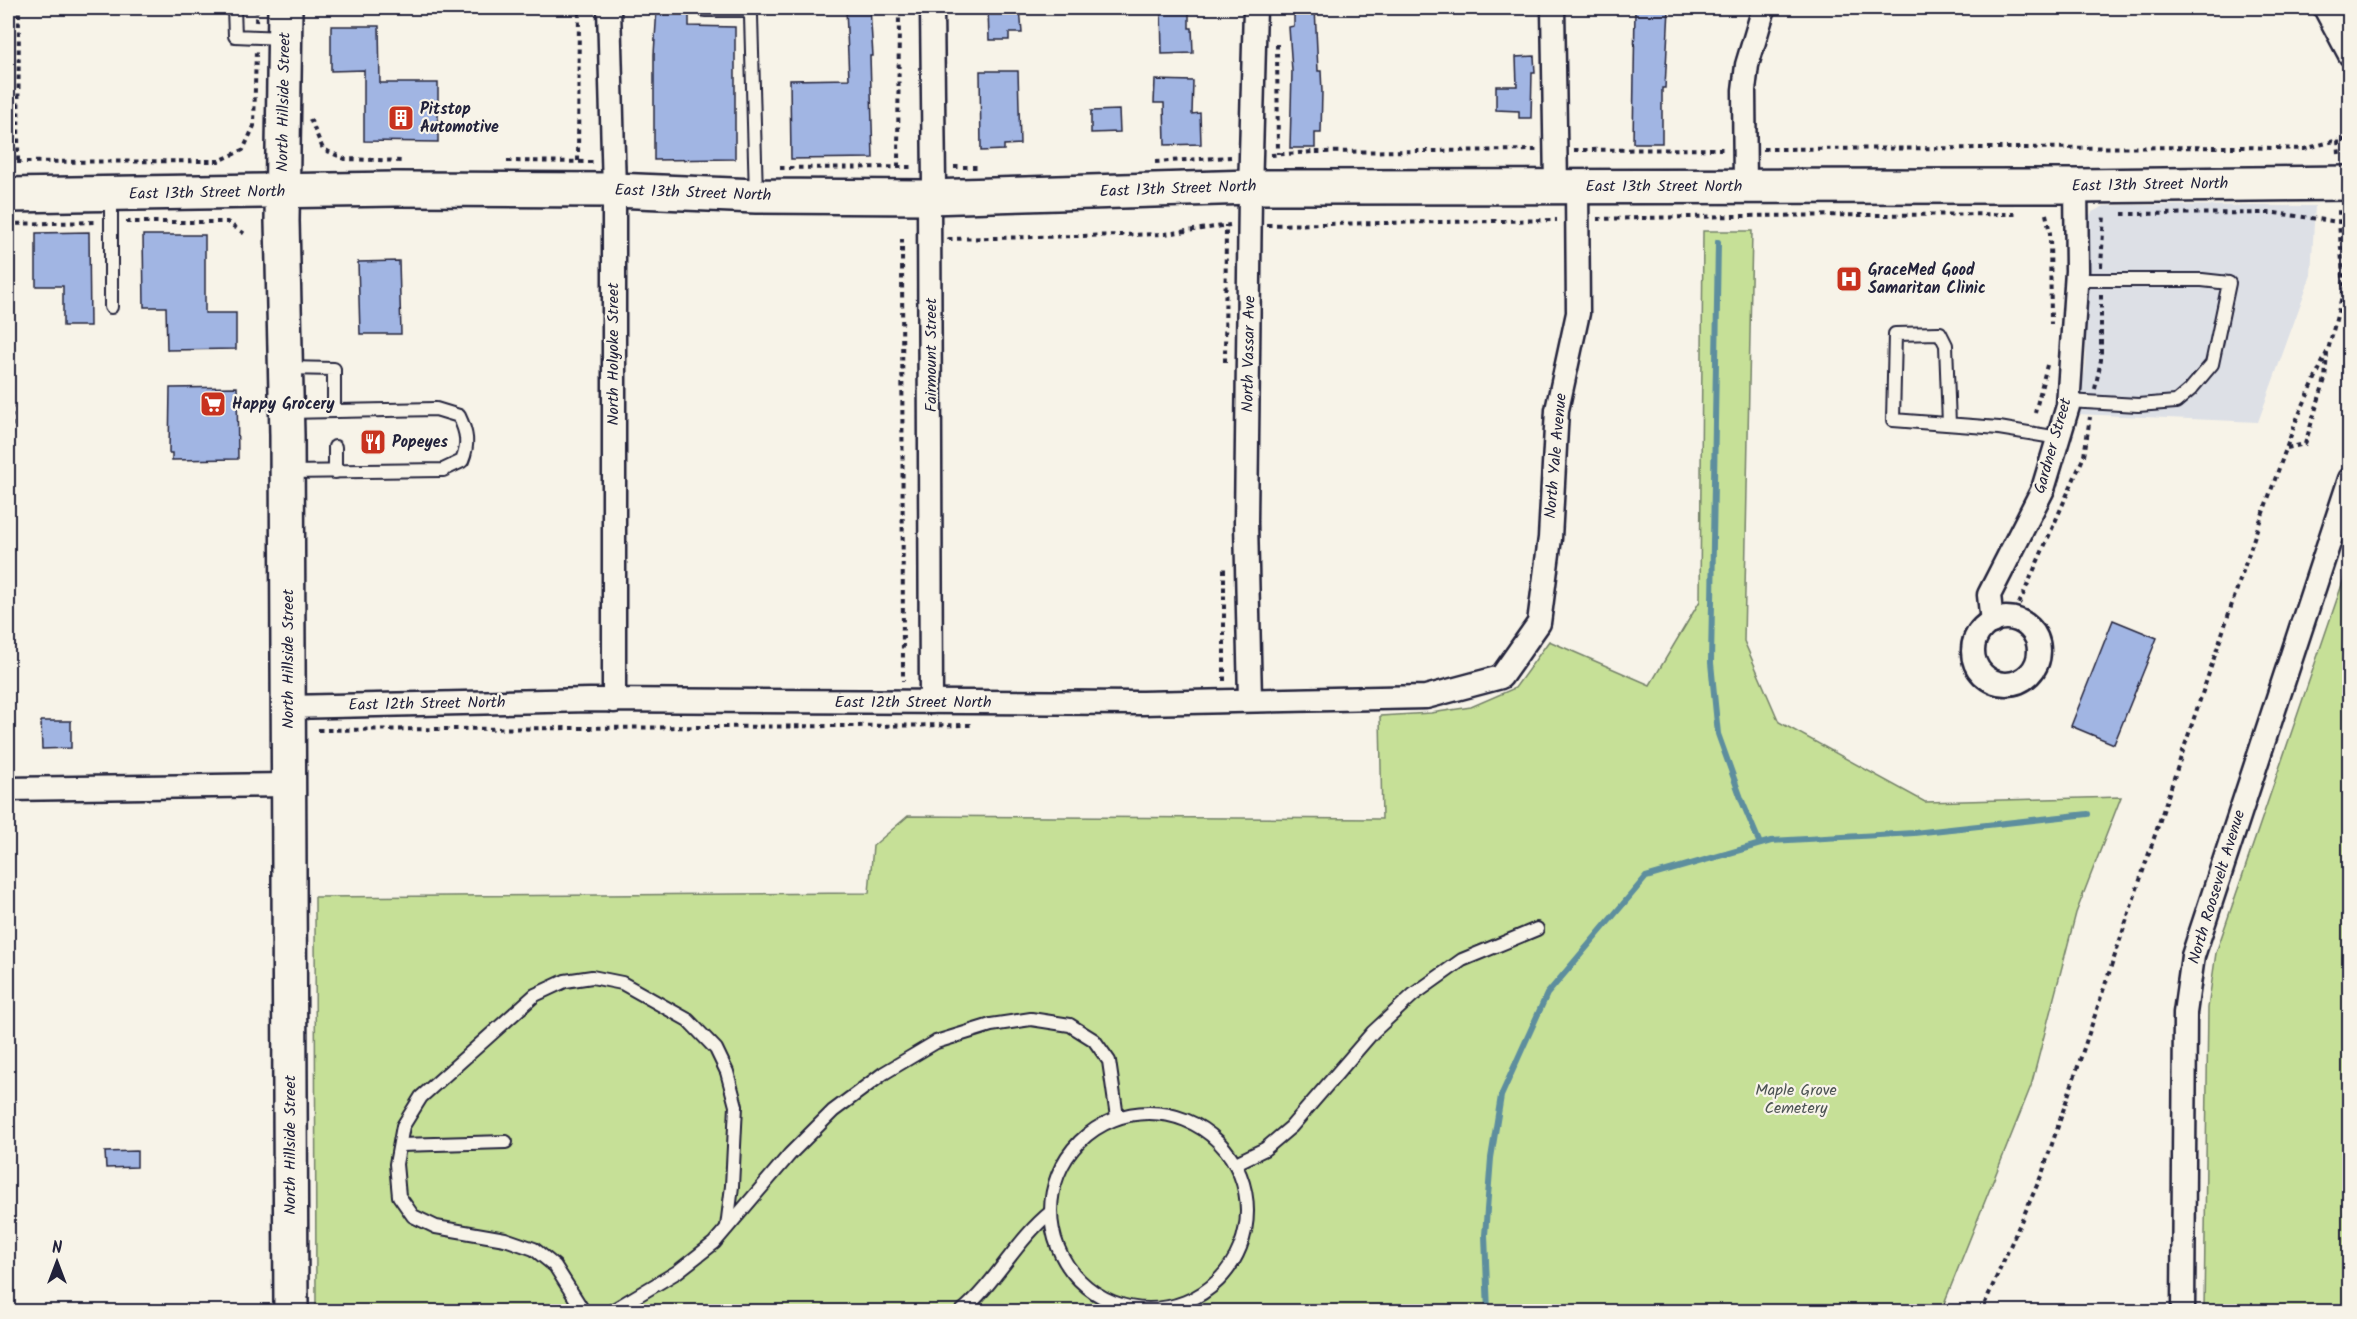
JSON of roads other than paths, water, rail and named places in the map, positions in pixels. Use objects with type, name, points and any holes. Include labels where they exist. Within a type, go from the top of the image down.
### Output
[{"type":"main road","name":"North Hillside Street","points":[[275,27],[283,192],[287,472],[291,1311]]},
{"type":"main road","name":"East 13th Street North","points":[[9,209],[111,194],[397,189],[614,190],[756,196],[929,197],[1251,187],[1744,186],[2076,200],[2342,182]]},
{"type":"street","name":"North Holyoke Street","points":[[609,8],[614,190],[612,421],[614,701]]},
{"type":"street","name":"Fairmount Street","points":[[931,702],[929,197],[934,184],[932,8]]},
{"type":"street","name":"North Vassar Ave","points":[[1250,700],[1246,522],[1255,8]]},
{"type":"street","name":"North Yale Avenue","points":[[1521,649],[1539,623],[1550,538],[1557,410],[1578,313],[1577,220],[1567,186],[1553,8]]},
{"type":"street","points":[[1744,186],[1745,82],[1747,65],[1764,8]]},
{"type":"street","points":[[2325,8],[2349,55]]},
{"type":"street","name":"Gardner Street","points":[[1992,622],[1989,595],[2043,489],[2068,401],[2076,280],[2076,200]]},
{"type":"street","name":"North Roosevelt Avenue","points":[[2183,1311],[2185,1013],[2193,956],[2349,479]]},
{"type":"street","name":"East 12th Street North","points":[[289,707],[614,701],[1143,703],[1426,697],[1501,677],[1521,649]]},
{"type":"street","points":[[8,789],[289,785]]},
{"type":"lane","points":[[234,8],[235,36],[275,27]]},
{"type":"lane","points":[[705,10],[746,10],[751,16],[756,196]]},
{"type":"lane","points":[[111,194],[111,307]]},
{"type":"lane","points":[[2068,401],[2138,405],[2176,402],[2190,390],[2212,364],[2229,283],[2202,280],[2076,280]]},
{"type":"lane","points":[[1949,424],[1946,345],[1940,333],[1894,334],[1893,420],[1999,428],[2059,438]]},
{"type":"lane","points":[[285,368],[334,369],[334,411]]},
{"type":"lane","points":[[286,412],[436,409],[459,416],[466,432],[467,448],[462,462],[443,470],[287,472]]},
{"type":"lane","points":[[335,447],[335,471]]},
{"type":"lane","points":[[1236,1163],[1265,1149],[1291,1127],[1373,1032],[1413,995],[1462,960],[1537,929]]},
{"type":"lane","points":[[584,1311],[555,1266],[534,1249],[505,1239],[436,1227],[413,1216],[399,1196],[396,1164],[403,1126],[421,1096],[535,995],[565,981],[592,977],[622,983],[688,1020],[716,1049],[728,1072],[736,1106],[732,1186],[727,1227]]},
{"type":"lane","points":[[610,1311],[677,1272],[714,1243],[790,1154],[833,1111],[884,1073],[936,1042],[992,1025],[1030,1019],[1070,1025],[1094,1040],[1109,1061],[1117,1117]]},
{"type":"lane","points":[[1151,1111],[1185,1118],[1215,1136],[1236,1163],[1247,1192],[1247,1224],[1238,1254],[1220,1280],[1195,1298],[1157,1310],[1118,1307],[1078,1280],[1060,1255],[1050,1225],[1051,1191],[1064,1159],[1087,1133],[1117,1117],[1151,1111]]},
{"type":"lane","points":[[400,1145],[506,1143]]},
{"type":"lane","points":[[961,1311],[974,1300],[1033,1226],[1051,1212]]},
{"type":"lane","points":[[1183,1302],[1194,1311]]},
{"type":"waterway","points":[[1718,242],[1711,663],[1718,734],[1760,844]]},
{"type":"waterway","points":[[1488,1312],[1485,1235],[1491,1158],[1501,1096],[1547,994],[1646,877],[1771,841],[1914,833],[2088,814]]},
{"type":"place","name":"Pitstop Automotive","points":[[401,118]]},
{"type":"place","name":"GraceMed Good Samaritan Clinic","points":[[1849,279]]},
{"type":"place","name":"Happy Grocery","points":[[213,404]]},
{"type":"place","name":"Popeyes","points":[[373,442]]},
{"type":"park label","name":"Maple Grove Cemetery","points":[[1796,1099]]}]
